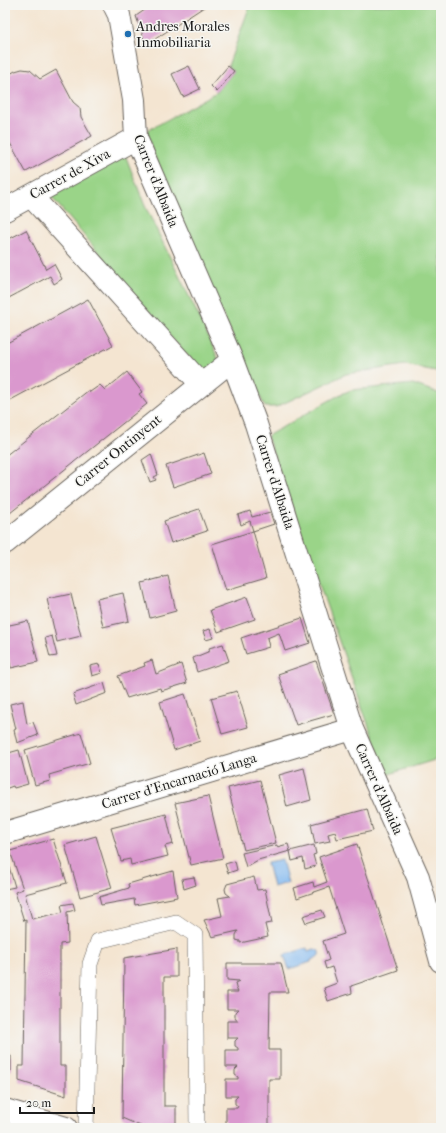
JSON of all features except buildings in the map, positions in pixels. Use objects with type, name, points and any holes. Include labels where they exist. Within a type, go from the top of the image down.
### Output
[{"type":"street","name":"Carrer d'Albaida","points":[[114,5],[119,15],[134,100],[136,138],[232,360],[256,424],[352,729],[418,877],[441,960]]},
{"type":"street","name":"Carrer de Xiva","points":[[5,210],[136,138]]},
{"type":"street","points":[[31,196],[201,384]]},
{"type":"street","name":"Carrer Ontinyent","points":[[5,543],[232,360]]},
{"type":"street","name":"Carrer d'Encarnació Langa","points":[[5,833],[352,729]]},
{"type":"street","points":[[5,1110],[66,1128]]},
{"type":"lane","points":[[86,1128],[90,964],[98,941],[176,922],[196,935],[197,1128]]},
{"type":"green space","points":[[250,5],[441,5],[441,372],[405,365],[346,374],[276,407],[265,407],[214,296],[152,151],[147,131],[217,92],[234,71],[228,66]]},
{"type":"green space","points":[[124,152],[145,206],[220,363],[204,373],[172,339],[48,193]]},
{"type":"green space","points":[[413,384],[441,394],[441,758],[386,775],[267,436],[339,395],[351,390]]},
{"type":"water","points":[[282,860],[288,883],[273,887],[267,863]]},
{"type":"water","points":[[307,948],[308,951],[314,949],[318,950],[319,955],[311,960],[311,962],[289,969],[284,955]]},
{"type":"place","name":"Andres Morales Inmobiliaria","points":[[128,34]]}]
